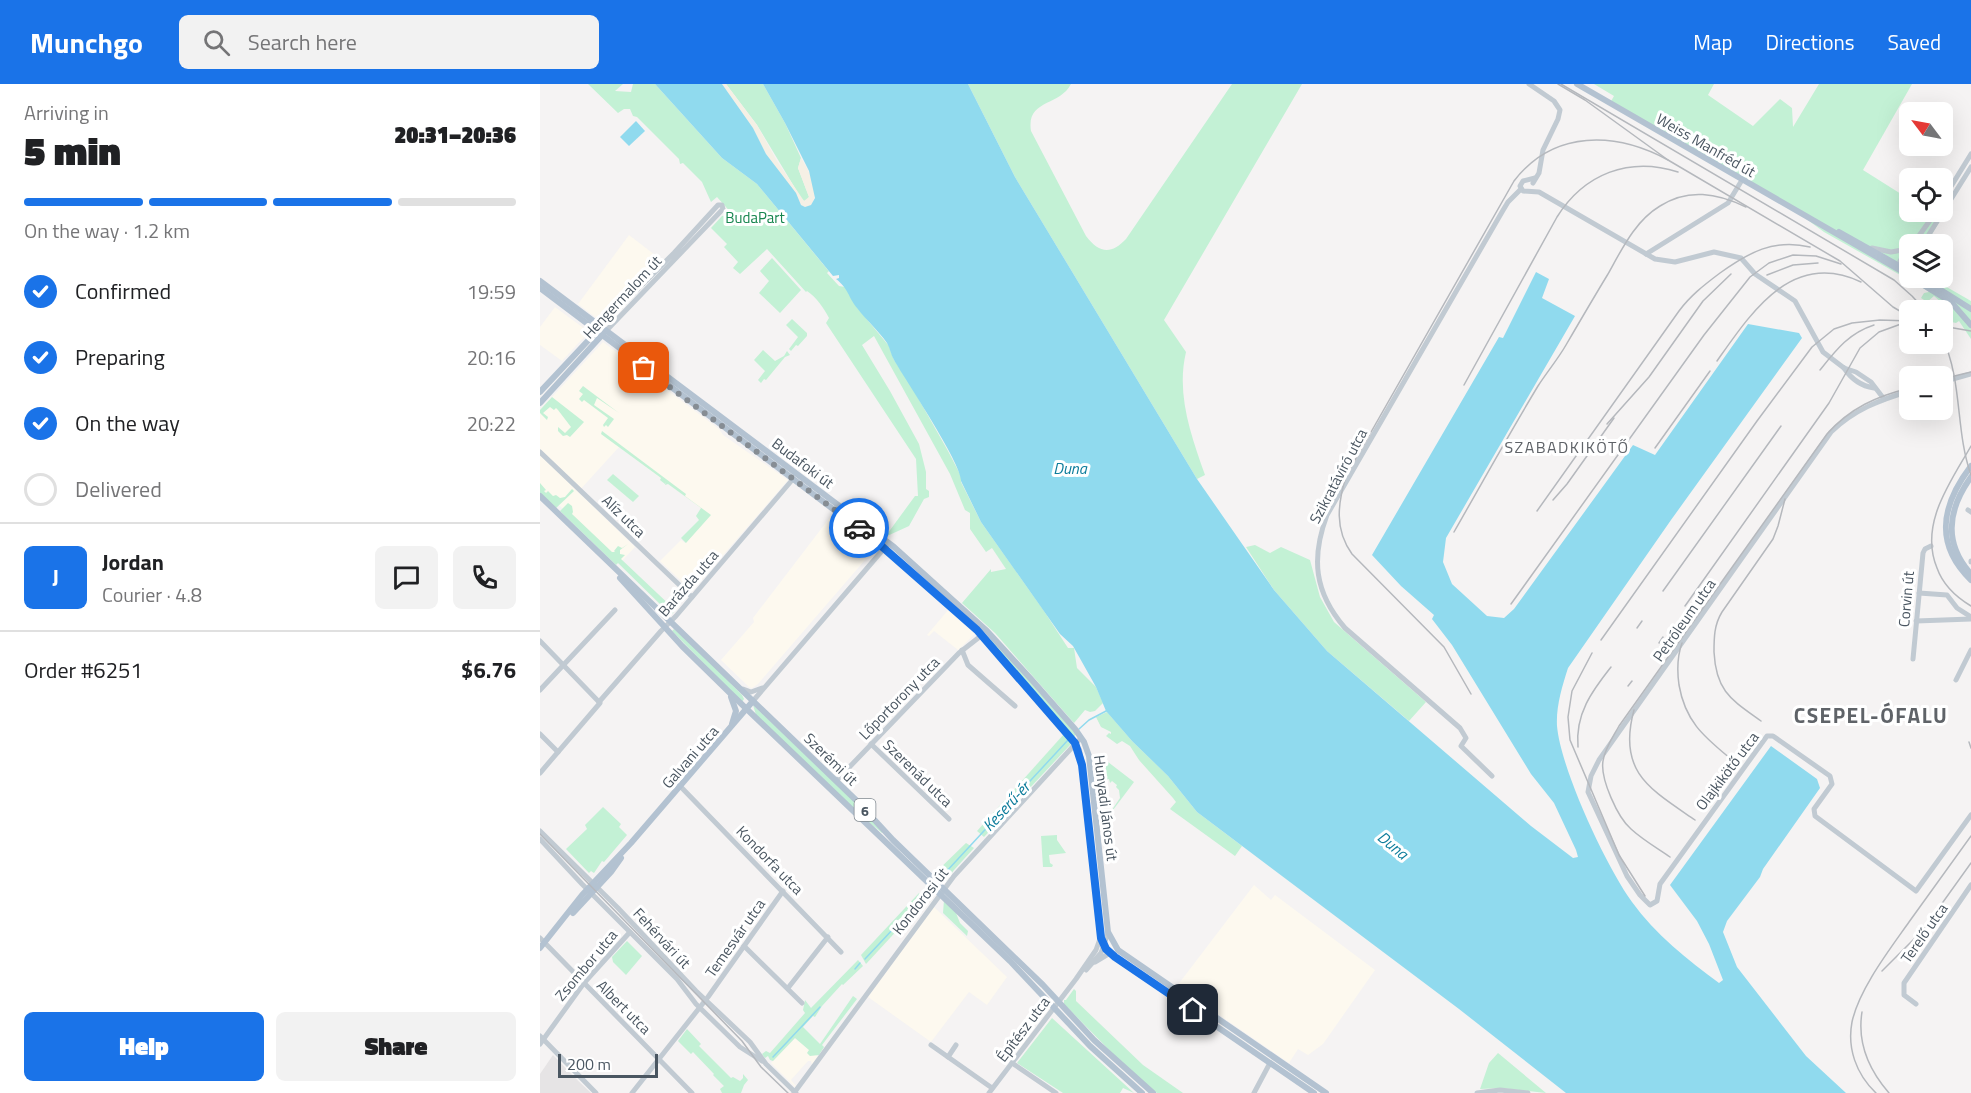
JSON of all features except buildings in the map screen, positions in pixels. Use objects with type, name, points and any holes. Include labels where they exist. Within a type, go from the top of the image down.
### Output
[{"type":"main road","name":"Weiss Manfréd út","points":[[1577,84],[1899,270]]},
{"type":"main road","name":"Weiss Manfréd út","points":[[1825,226],[1868,247],[1899,268]]},
{"type":"main road","name":"Budafoki út","points":[[540,281],[558,299],[702,403],[732,429],[742,441],[915,565],[985,633],[1081,738]]},
{"type":"main road","name":"Budafoki út","points":[[540,288],[548,291]]},
{"type":"main road","name":"Weiss Manfréd út","points":[[1929,288],[1950,302],[1971,325]]},
{"type":"main road","points":[[1938,288],[1971,309]]},
{"type":"main road","name":"Budafoki út","points":[[601,331],[705,413],[732,429],[740,431],[795,477]]},
{"type":"main road","name":"Hengermalom út","points":[[540,403],[601,331]]},
{"type":"main road","name":"Hengermalom út","points":[[540,392],[572,363]]},
{"type":"main road","points":[[694,405],[702,403],[705,413]]},
{"type":"main road","points":[[740,431],[742,441]]},
{"type":"main road","points":[[1971,466],[1951,498],[1946,518],[1947,540],[1957,564],[1971,580]]},
{"type":"main road","points":[[1971,477],[1957,498],[1953,509],[1951,530],[1955,550],[1971,574]]},
{"type":"main road","name":"Szerémi út","points":[[540,496],[668,624],[730,693],[942,892]]},
{"type":"main road","name":"Szerémi út","points":[[540,501],[668,624],[739,687],[836,781],[1027,977],[1153,1093]]},
{"type":"main road","name":"Budafoki út","points":[[887,546],[910,571],[985,633],[1075,743]]},
{"type":"main road","points":[[910,571],[915,565]]},
{"type":"main road","points":[[730,693],[736,711],[730,729]]},
{"type":"main road","name":"Galvani utca","points":[[542,943],[595,886],[753,701]]},
{"type":"main road","name":"Hunyadi János út","points":[[1081,738],[1088,751],[1091,764],[1103,883],[1106,949],[1209,1017],[1249,1040],[1314,1093]]},
{"type":"main road","name":"Hunyadi János út","points":[[1075,743],[1082,765],[1095,884],[1105,933],[1118,950],[1173,993]]},
{"type":"main road","points":[[1094,867],[1101,866]]},
{"type":"main road","points":[[1095,884],[1103,883]]},
{"type":"main road","points":[[1106,949],[1118,950]]},
{"type":"main road","name":"Szerémi út","points":[[1057,1004],[1090,1046],[1142,1093]]},
{"type":"main road","name":"Hunyadi János út","points":[[1209,1017],[1251,1050],[1326,1093]]},
{"type":"main road","points":[[1236,1040],[1244,1042],[1249,1040],[1251,1050]]},
{"type":"street","points":[[1529,84],[1554,101],[1560,110],[1543,150],[1539,173],[1533,184],[1522,190],[1522,182],[1533,184],[1539,192],[1655,259],[1682,261],[1714,252],[1742,259],[1757,276],[1795,301],[1823,352],[1844,368],[1856,372],[1870,382],[1884,399]]},
{"type":"street","points":[[1953,189],[1963,174],[1971,154]]},
{"type":"street","points":[[1953,187],[1971,167]]},
{"type":"street","points":[[1646,254],[1728,203],[1742,180]]},
{"type":"street","name":"Szikratávíró utca","points":[[1492,776],[1461,746],[1466,738],[1460,728],[1345,628],[1327,602],[1320,584],[1317,565],[1320,534],[1327,515],[1502,212],[1522,190]]},
{"type":"street","name":"Hengermalom út","points":[[601,331],[718,204],[722,206]]},
{"type":"street","points":[[1921,234],[1930,222]]},
{"type":"street","points":[[1868,247],[1891,252],[1899,250]]},
{"type":"street","points":[[1953,379],[1971,374]]},
{"type":"street","name":"Petróleum utca","points":[[1650,905],[1636,890],[1617,857],[1588,792],[1591,776],[1610,744],[1832,432],[1852,414],[1884,399],[1899,395]]},
{"type":"street","name":"Alíz utca","points":[[540,452],[692,597]]},
{"type":"street","name":"Barázda utca","points":[[540,773],[795,477]]},
{"type":"street","name":"Galvani utca","points":[[753,701],[887,546]]},
{"type":"street","name":"Corvin út","points":[[1913,659],[1923,553],[1931,546]]},
{"type":"street","points":[[1919,593],[1947,595],[1957,608],[1971,618]]},
{"type":"street","points":[[540,690],[615,610]]},
{"type":"street","points":[[1916,621],[1971,618]]},
{"type":"street","name":"Lőportorony utca","points":[[836,781],[962,650],[985,633]]},
{"type":"street","points":[[540,641],[600,702]]},
{"type":"street","points":[[962,650],[968,665],[1015,706]]},
{"type":"street","points":[[1956,680],[1971,650]]},
{"type":"street","points":[[739,687],[751,692],[766,685]]},
{"type":"street","points":[[763,711],[761,698],[766,685]]},
{"type":"street","points":[[540,734],[558,752]]},
{"type":"street","name":"Olajkikötő utca","points":[[1650,905],[1657,901],[1660,884],[1765,738],[1771,735],[1830,776],[1832,780],[1830,788],[1814,809],[1815,816],[1916,891],[1971,815]]},
{"type":"street","name":"Kondorosi út","points":[[794,1093],[958,871],[1081,738]]},
{"type":"street","name":"Szerenád utca","points":[[871,744],[949,819]]},
{"type":"street","name":"Kondorfa utca","points":[[680,786],[841,952]]},
{"type":"street","name":"Fehérvári út","points":[[540,831],[696,991],[750,1042],[766,1064],[794,1093]]},
{"type":"street","name":"Fehérvári út","points":[[540,839],[740,1047],[766,1064]]},
{"type":"street","name":"Terelő utca","points":[[1916,1004],[1904,995],[1904,983],[1971,885]]},
{"type":"street","name":"Temesvár utca","points":[[632,1093],[706,999],[783,891]]},
{"type":"street","name":"Zsombor utca","points":[[541,1039],[584,983],[630,932]]},
{"type":"street","name":"Építész utca","points":[[991,1091],[1076,979],[1105,933]]},
{"type":"street","points":[[788,988],[828,937]]},
{"type":"street","name":"Albert utca","points":[[542,943],[692,1093]]},
{"type":"street","points":[[744,946],[802,1003]]},
{"type":"street","name":"Építész utca","points":[[1092,956],[1106,949]]},
{"type":"street","name":"Építész utca","points":[[1076,979],[1106,949]]},
{"type":"street","points":[[685,990],[697,1000],[706,999]]},
{"type":"street","points":[[541,1039],[596,1093]]},
{"type":"street","points":[[931,1045],[991,1091]]},
{"type":"street","points":[[948,1057],[956,1045]]},
{"type":"street","points":[[1254,1093],[1272,1060]]},
{"type":"street","points":[[1012,1063],[1056,1093]]},
{"type":"street","points":[[1477,1093],[1500,1089],[1527,1093]]},
{"type":"shaded area","points":[[629,235],[659,258],[599,320],[578,304]]},
{"type":"shaded area","points":[[555,307],[585,329],[586,335],[562,361],[540,345],[540,327]]},
{"type":"shaded area","points":[[603,342],[719,429],[723,435],[788,480],[692,591],[660,561],[681,540],[685,543],[710,515],[619,447],[578,492],[635,547],[620,563],[540,487],[540,410]]},
{"type":"shaded area","points":[[831,516],[873,547],[871,553],[758,684],[752,688],[749,687],[721,660],[754,622],[753,618]]},
{"type":"shaded area","points":[[948,610],[975,634],[958,650],[934,631],[929,636],[927,635]]},
{"type":"shaded area","points":[[1254,885],[1271,900],[1275,895],[1375,970],[1323,1044],[1308,1055],[1298,1049],[1289,1063],[1177,986]]},
{"type":"shaded area","points":[[934,907],[1007,977],[987,1005],[969,992],[931,1042],[868,997]]},
{"type":"shaded area","points":[[795,1038],[817,1056],[819,1054],[812,1065],[811,1061],[808,1061],[791,1080],[795,1087],[771,1063]]},
{"type":"shaded area","points":[[553,1055],[591,1093],[540,1093],[540,1074]]},
{"type":"green space","points":[[588,84],[623,84],[615,91],[631,92],[633,84],[655,84],[722,158],[757,184],[829,271],[827,273],[839,286],[845,287],[850,292],[855,305],[889,346],[894,360],[948,451],[981,522],[1068,648],[1074,648],[1077,668],[1096,687],[1103,703],[1095,711],[1085,710],[1074,723],[995,633],[962,603],[991,569],[991,572],[1006,569],[992,548],[986,552],[970,529],[970,513],[965,510],[950,474],[874,336],[862,345],[919,444],[926,472],[926,489],[929,491],[929,497],[924,499],[909,526],[885,537],[915,496],[918,496],[916,459],[826,323],[829,318],[825,310],[767,249],[740,274],[733,268],[738,262],[724,247],[727,244],[711,228],[722,216],[733,215],[717,197],[711,202],[702,182],[683,163],[680,164],[679,159],[637,117],[633,116],[630,109],[624,109],[618,113]]},
{"type":"green space","name":"BudaPart","points":[[726,84],[763,84],[801,158],[798,168],[809,197],[807,200],[804,201],[801,198],[757,125]]},
{"type":"green space","points":[[968,84],[1071,84],[1059,97],[1033,113],[1031,131],[1086,236],[1100,249],[1110,250],[1126,239],[1232,84],[1302,84],[1164,320],[1186,352],[1183,368],[1184,399],[1190,430],[1205,475],[1197,479],[1015,177]]},
{"type":"green space","points":[[1594,84],[1714,84],[1708,95],[1753,126],[1780,99],[1792,108],[1793,127],[1819,84],[1912,84],[1902,102],[1899,102],[1899,107],[1863,170],[1899,193],[1899,222],[1939,222],[1932,234],[1899,234],[1899,274],[1824,232],[1790,207],[1610,103],[1614,96]]},
{"type":"green space","points":[[772,258],[801,290],[780,313],[759,293],[769,281],[760,271]]},
{"type":"green space","points":[[1923,288],[1948,288],[1971,301],[1971,339],[1959,321],[1953,322],[1953,300],[1939,300],[1934,296],[1929,300],[1924,300],[1921,298],[1924,293],[1929,292]]},
{"type":"green space","points":[[792,319],[807,333],[807,336],[791,351],[789,349],[798,337],[786,325]]},
{"type":"green space","points":[[763,350],[775,361],[784,356],[787,351],[790,355],[785,357],[761,383],[758,380],[765,371],[754,360]]},
{"type":"green space","points":[[583,386],[619,413],[597,398],[594,405],[614,419],[608,427],[603,425],[608,418],[584,400],[582,402],[579,399],[583,394],[579,391]]},
{"type":"green space","points":[[552,397],[584,422],[570,437],[563,436],[558,431],[558,427],[565,433],[571,427],[556,408],[554,410],[550,407],[543,413],[548,417],[547,420],[540,413]]},
{"type":"green space","points":[[602,431],[711,515],[686,543],[681,538],[699,520],[696,516],[701,508],[668,484],[665,485],[666,482],[665,484],[660,480],[661,478],[601,434]]},
{"type":"green space","points":[[613,474],[639,496],[633,502],[607,480]]},
{"type":"green space","points":[[540,483],[546,493],[548,491],[560,498],[565,497],[572,489],[574,491],[555,509],[540,494]]},
{"type":"green space","points":[[568,503],[572,506],[572,514],[612,552],[615,552],[618,546],[622,548],[628,544],[620,550],[620,554],[625,555],[621,559],[675,610],[672,614],[670,612],[667,615],[665,609],[618,563],[616,565],[560,511]]},
{"type":"green space","points":[[1255,545],[1270,553],[1281,547],[1310,560],[1320,597],[1334,622],[1426,702],[1409,721],[1327,651],[1274,590],[1246,547]]},
{"type":"green space","points":[[674,629],[742,695],[744,699],[742,702],[672,631]]},
{"type":"green space","points":[[991,639],[1076,734],[1074,737],[990,641]]},
{"type":"green space","points":[[753,705],[857,804],[883,832],[865,819],[756,715]]},
{"type":"green space","points":[[1107,712],[1132,741],[1168,776],[1197,812],[1242,846],[1235,856],[1170,809],[1176,802],[1139,760],[1130,746],[1122,741],[1117,744],[1106,736],[1111,732],[1101,727],[1096,717]]},
{"type":"green space","points":[[1064,734],[1071,744],[984,837],[977,831]]},
{"type":"green space","points":[[1095,757],[1108,762],[1134,782],[1101,826],[1120,798],[1117,785],[1112,781],[1110,783],[1109,779],[1105,780],[1104,776],[1100,777],[1100,780],[1096,777],[1093,759]]},
{"type":"green space","points":[[603,807],[621,824],[619,827],[627,835],[604,862],[602,861],[594,873],[591,871],[589,873],[566,849],[587,829],[585,825]]},
{"type":"green space","points":[[1057,835],[1057,840],[1066,853],[1049,855],[1052,867],[1043,867],[1041,836]]},
{"type":"green space","points":[[966,843],[974,848],[946,881],[942,881],[934,874]]},
{"type":"green space","points":[[919,893],[926,899],[866,964],[861,955]]},
{"type":"green space","points":[[944,900],[968,931],[967,936],[943,913]]},
{"type":"green space","points":[[627,941],[642,956],[626,975],[613,962],[612,957]]},
{"type":"green space","points":[[858,960],[863,966],[842,984],[815,1017],[813,1016],[803,1027],[820,1044],[853,996],[857,999],[822,1045],[824,1047],[819,1055],[810,1056],[807,1053],[809,1050],[795,1038],[773,1061],[768,1056],[765,1058],[762,1054],[766,1051],[770,1053],[805,1013],[803,1010],[805,1000],[811,1008]]},
{"type":"green space","points":[[1074,989],[1076,1001],[1143,1065],[1183,1093],[1157,1093],[1126,1067],[1064,1004],[1064,1000]]},
{"type":"green space","points":[[1052,1018],[1134,1093],[1123,1088],[1120,1093],[1063,1093],[1017,1063]]},
{"type":"green space","points":[[687,1029],[701,1044],[699,1046],[731,1078],[740,1081],[743,1074],[748,1080],[741,1093],[722,1093],[720,1089],[724,1086],[714,1074],[693,1052],[691,1054],[678,1041]]},
{"type":"green space","points":[[1498,1053],[1546,1093],[1502,1088],[1480,1089],[1489,1063]]},
{"type":"sand","points":[[722,84],[726,84],[757,125],[777,161],[804,201],[809,197],[798,168],[801,158],[814,187],[815,194],[811,205],[805,207],[801,205],[766,154],[753,128]]},
{"type":"water","name":"Duna","points":[[655,84],[722,84],[753,128],[766,154],[796,193],[801,205],[805,207],[811,205],[815,198],[809,171],[763,84],[968,84],[1015,177],[1197,479],[1274,590],[1327,651],[1531,826],[1573,858],[1578,857],[1576,850],[1554,803],[1531,774],[1452,645],[1432,619],[1434,615],[1401,586],[1372,555],[1499,337],[1503,338],[1536,272],[1549,279],[1542,298],[1575,316],[1446,538],[1443,562],[1452,584],[1487,616],[1504,618],[1514,609],[1633,445],[1655,455],[1748,324],[1799,333],[1802,338],[1568,668],[1558,704],[1557,726],[1567,767],[1586,817],[1621,886],[1641,914],[1661,936],[1719,983],[1723,980],[1709,944],[1697,921],[1670,885],[1771,746],[1817,779],[1820,788],[1763,869],[1760,877],[1727,921],[1723,932],[1737,967],[1806,1056],[1846,1093],[1566,1093],[1459,1009],[1197,812],[1168,776],[1132,741],[1106,711],[1096,687],[1073,646],[1060,634],[981,522],[961,481],[953,458],[894,360],[887,343],[857,308],[844,286],[836,279],[839,275],[833,276],[757,184],[722,158]]},
{"type":"water","points":[[636,121],[645,131],[629,146],[620,137]]},
{"type":"waterway","name":"Keserű-ér","points":[[1079,729],[1089,720],[1108,710]]},
{"type":"waterway","name":"Keserű-ér","points":[[945,873],[1068,740]]},
{"type":"waterway","name":"Keserű-ér","points":[[865,959],[923,897]]},
{"type":"waterway","name":"Keserű-ér","points":[[855,969],[860,963]]},
{"type":"waterway","name":"Keserű-ér","points":[[773,1057],[820,1007]]},
{"type":"tram line","points":[[1561,84],[1894,280],[1916,300]]},
{"type":"tram line","points":[[1949,354],[1966,458],[1971,475]]},
{"type":"tram line","points":[[540,834],[742,1041],[761,1067],[788,1093]]},
{"type":"railway","points":[[1558,84],[1585,100],[1668,160],[1840,261],[1899,311]]},
{"type":"railway","points":[[1471,694],[1444,647],[1352,554],[1346,545],[1339,516],[1346,476],[1514,181],[1530,164],[1548,152],[1567,144],[1586,141],[1628,144],[1668,160]]},
{"type":"railway","points":[[1464,385],[1557,217],[1580,190],[1609,172],[1625,168],[1642,166],[1678,172]]},
{"type":"railway","points":[[1454,532],[1538,386],[1563,350],[1624,245],[1643,219],[1671,200],[1692,195],[1703,194],[1724,198],[1746,207]]},
{"type":"railway","points":[[1537,511],[1679,311],[1693,296],[1730,266],[1762,249],[1785,244],[1810,247]]},
{"type":"railway","points":[[1511,604],[1704,335],[1750,277],[1769,263],[1793,255],[1816,256],[1841,264]]},
{"type":"railway","points":[[1767,275],[1793,265],[1818,263]]},
{"type":"railway","points":[[1607,424],[1649,377],[1703,301],[1731,274]]},
{"type":"railway","points":[[1717,361],[1759,306],[1776,291],[1794,280],[1814,274],[1836,274],[1861,282]]},
{"type":"railway","points":[[1601,640],[1812,347],[1834,329],[1852,323],[1899,321]]},
{"type":"railway","points":[[1820,370],[1850,337],[1874,325]]},
{"type":"railway","points":[[1685,606],[1829,403],[1860,348],[1879,332],[1899,325]]},
{"type":"railway","points":[[1953,328],[1971,331]]},
{"type":"railway","points":[[1655,448],[1710,371]]},
{"type":"railway","points":[[1953,376],[1971,372]]},
{"type":"railway","points":[[1670,857],[1631,829],[1616,807],[1607,788],[1603,769],[1604,756],[1609,743],[1827,434],[1845,417],[1865,404],[1899,391]]},
{"type":"railway","points":[[1553,500],[1614,418]]},
{"type":"railway","points":[[1663,591],[1781,426]]},
{"type":"railway","points":[[1971,446],[1939,504],[1932,536],[1932,552],[1943,580],[1955,595],[1971,606]]},
{"type":"railway","points":[[1761,721],[1727,694],[1722,686],[1715,666],[1714,637],[1722,612],[1773,539],[1785,499]]},
{"type":"railway","points":[[1637,628],[1642,621]]},
{"type":"railway","points":[[1659,643],[1663,637]]},
{"type":"railway","points":[[1682,643],[1678,659],[1678,674],[1682,699],[1687,711],[1700,731],[1738,765]]},
{"type":"railway","points":[[1592,653],[1572,691],[1568,717],[1570,740],[1619,855],[1645,896]]},
{"type":"railway","points":[[1578,747],[1579,724],[1586,704],[1611,667]]},
{"type":"railway","points":[[1628,686],[1632,681]]},
{"type":"railway","points":[[1634,710],[1630,731],[1630,749],[1641,777],[1651,788],[1695,820]]},
{"type":"railway","points":[[1969,742],[1971,748]]},
{"type":"railway","points":[[1876,1093],[1863,1078],[1852,1051],[1851,1032],[1856,1009],[1884,957],[1971,836]]},
{"type":"railway","points":[[1882,971],[1923,930],[1971,863]]},
{"type":"railway","points":[[1862,1012],[1861,1034],[1866,1056],[1889,1093]]},
{"type":"way so far","points":[[644,368],[859,528]]},
{"type":"district","name":"SZABADKIKÖTŐ","points":[[1567,447]]},
{"type":"district","name":"CSEPEL-ÓFALU","points":[[1871,715]]},
{"type":"route","points":[[859,528],[977,630],[1075,743],[1082,765],[1101,938],[1106,949],[1115,957],[1193,1010]]}]
